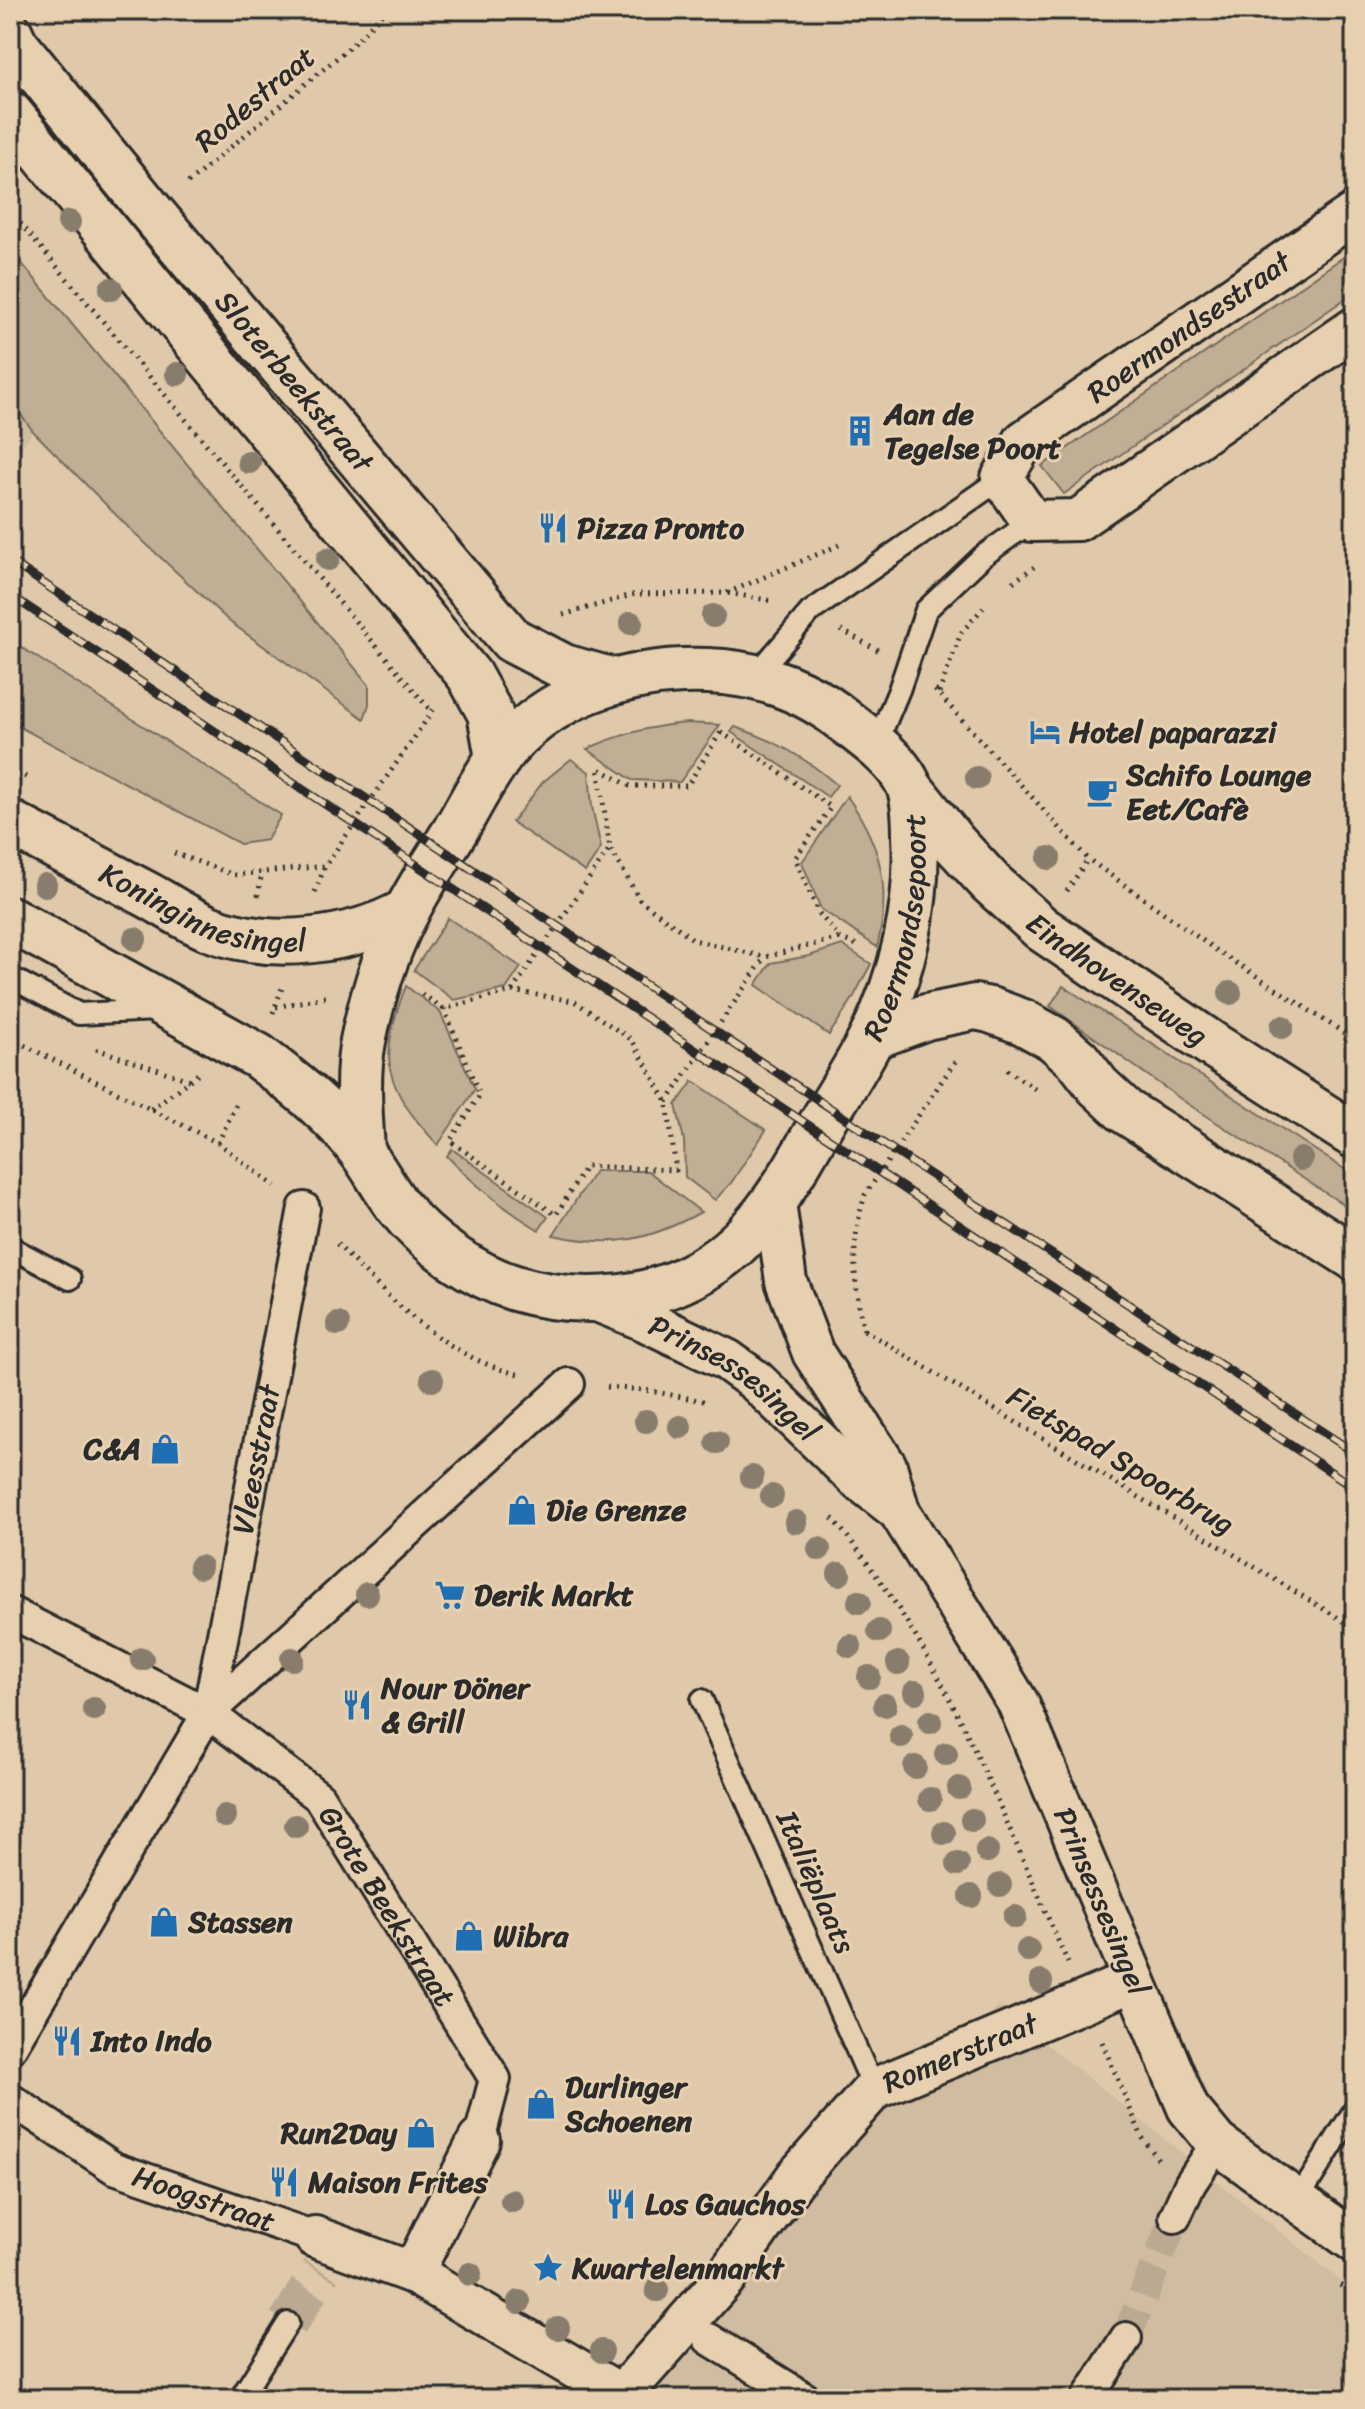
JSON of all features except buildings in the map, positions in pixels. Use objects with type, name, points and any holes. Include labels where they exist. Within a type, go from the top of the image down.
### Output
[{"type":"main road","name":"Sloterbeekstraat","points":[[10,33],[15,44],[152,213],[512,640],[564,667],[614,681]]},
{"type":"main road","name":"Sloterbeekstraat","points":[[10,114],[469,675],[490,713],[498,758]]},
{"type":"main road","name":"Roermondsepoort","points":[[670,671],[730,672],[755,676],[803,693],[837,714],[876,745],[910,788],[917,860],[910,921],[893,984],[872,1037],[775,1203],[737,1243],[690,1277],[651,1290],[592,1299],[512,1287],[455,1257],[415,1226],[399,1208],[362,1151],[362,1045],[389,954],[407,911],[498,758],[538,718],[574,698],[637,675],[670,671]]},
{"type":"main road","name":"Eindhovenseweg","points":[[910,788],[991,883],[1042,929],[1216,1047],[1355,1136]]},
{"type":"main road","name":"Koninginnesingel","points":[[10,823],[211,929],[253,938],[298,941],[360,931],[381,925],[407,911]]},
{"type":"main road","points":[[10,919],[258,1056],[316,1102],[362,1151]]},
{"type":"main road","points":[[872,1037],[926,1017],[975,1007],[1023,1022],[1054,1039],[1125,1111],[1355,1258]]},
{"type":"street","name":"Roermondsestraat","points":[[1002,478],[1024,441],[1355,213]]},
{"type":"street","points":[[1002,478],[1032,521],[1078,520],[1355,328]]},
{"type":"street","name":"Prinsessesingel","points":[[775,1203],[786,1281],[813,1353],[886,1466],[899,1511],[1018,1703],[1188,2108],[1217,2143],[1355,2242]]},
{"type":"street","name":"Vleesstraat","points":[[208,1713],[304,1208]]},
{"type":"street","name":"Prinsessesingel","points":[[592,1299],[727,1360],[756,1381],[857,1478],[899,1511]]},
{"type":"street","name":"Vleesstraat","points":[[10,2049],[208,1713],[569,1384]]},
{"type":"street","name":"Grote Beekstraat","points":[[10,1612],[208,1713],[319,1797],[495,2079],[479,2140]]},
{"type":"street","name":"Romerstraat","points":[[697,2331],[726,2277],[797,2176],[874,2089],[1133,1981]]},
{"type":"street","name":"Hoogstraat","points":[[10,2099],[114,2168],[322,2250],[413,2273]]},
{"type":"street","points":[[479,2140],[413,2273],[620,2397],[697,2331],[806,2399]]},
{"type":"street","points":[[1175,2217],[1190,2184],[1217,2143]]},
{"type":"street","points":[[1087,2399],[1126,2338]]},
{"type":"lane","name":"Roermondsestraat","points":[[755,676],[810,612],[1002,478]]},
{"type":"lane","points":[[876,745],[899,690],[926,610],[983,556],[1032,521]]},
{"type":"lane","points":[[10,977],[79,1014],[173,1009]]},
{"type":"lane","points":[[10,1247],[70,1279]]},
{"type":"lane","name":"Italiëplaats","points":[[702,1700],[874,2089]]},
{"type":"lane","points":[[1297,2201],[1355,2109]]},
{"type":"lane","points":[[240,2399],[288,2323]]},
{"type":"path","name":"Rodestraat","points":[[184,186],[351,46],[386,10]]},
{"type":"path","points":[[10,211],[431,711],[325,866],[258,1056],[218,1143],[10,1038]]},
{"type":"path","points":[[1009,584],[1053,554],[1078,520]]},
{"type":"path","points":[[727,593],[834,549],[847,540]]},
{"type":"path","points":[[939,693],[961,633],[989,602]]},
{"type":"path","points":[[721,732],[831,807],[795,858],[818,912],[839,938],[765,957],[694,940],[640,900],[610,848],[598,768],[630,786],[687,786],[721,732]]},
{"type":"path","points":[[10,769],[37,783]]},
{"type":"path","points":[[512,991],[610,848]]},
{"type":"path","name":"Koninginnesingel","points":[[172,852],[234,875],[325,866]]},
{"type":"path","points":[[1042,929],[1088,859],[1216,950],[1355,1040]]},
{"type":"path","points":[[667,1102],[765,957]]},
{"type":"path","points":[[512,991],[574,1001],[632,1040],[667,1102],[676,1170],[586,1166],[556,1215],[450,1141],[480,1095],[444,1009],[512,991]]},
{"type":"path","name":"Fietspad Spoorbrug","points":[[990,1010],[865,1195],[857,1222],[852,1261],[864,1330],[1355,1628]]},
{"type":"path","name":"Prinsessesingel","points":[[824,1510],[895,1602],[959,1714],[1084,2001]]},
{"type":"shaded area","points":[[10,249],[369,685],[369,704],[364,719],[230,622],[129,528],[33,431],[10,400]]},
{"type":"shaded area","points":[[1355,249],[1355,292],[1064,494],[1042,466]]},
{"type":"shaded area","points":[[10,400],[33,431],[10,464]]},
{"type":"shaded area","points":[[10,640],[281,815],[267,840],[240,844],[10,722]]},
{"type":"shaded area","points":[[687,723],[720,725],[680,782],[632,780],[587,749],[636,732]]},
{"type":"shaded area","points":[[735,727],[789,751],[837,785],[828,797],[731,732]]},
{"type":"shaded area","points":[[571,759],[589,772],[592,807],[601,848],[585,872],[512,822],[543,782]]},
{"type":"shaded area","points":[[847,796],[868,832],[880,868],[883,905],[877,947],[821,909],[802,862]]},
{"type":"shaded area","points":[[448,918],[521,967],[506,989],[454,1000],[414,970]]},
{"type":"shaded area","points":[[842,945],[871,964],[829,1035],[756,985],[771,963],[809,956]]},
{"type":"shaded area","points":[[406,986],[440,1012],[475,1089],[438,1145],[406,1106],[391,1072],[391,1034]]},
{"type":"shaded area","points":[[1063,986],[1355,1176],[1355,1212],[1185,1102],[1050,1006]]},
{"type":"shaded area","points":[[693,1081],[766,1130],[731,1183],[715,1200],[685,1177],[684,1140],[676,1105]]},
{"type":"shaded area","points":[[452,1149],[548,1217],[539,1230],[468,1177],[447,1156]]},
{"type":"shaded area","points":[[595,1171],[648,1171],[701,1212],[664,1230],[630,1239],[594,1241],[553,1235]]},
{"type":"shaded area","points":[[999,2006],[1355,2292],[1355,2399],[653,2399],[674,2365],[861,2125]]},
{"type":"tunnel","points":[[1126,2338],[1175,2217]]},
{"type":"tunnel","points":[[288,2323],[321,2270]]},
{"type":"railway","points":[[10,561],[905,1158],[1355,1453]]},
{"type":"railway","points":[[10,595],[1355,1488]]},
{"type":"place","name":"Aan de Tegelse Poort","points":[[860,431]]},
{"type":"place","name":"Pizza Pronto","points":[[553,528]]},
{"type":"place","name":"Hotel paparazzi","points":[[1045,732]]},
{"type":"place","name":"Schifo Lounge Eet/Cafè","points":[[1102,792]]},
{"type":"place","name":"C&A","points":[[165,1449]]},
{"type":"place","name":"Die Grenze","points":[[522,1510]]},
{"type":"place","name":"Derik Markt","points":[[450,1595]]},
{"type":"place","name":"Nour Döner & Grill","points":[[357,1705]]},
{"type":"place","name":"Stassen","points":[[164,1922]]},
{"type":"place","name":"Wibra","points":[[469,1936]]},
{"type":"place","name":"Into Indo","points":[[67,2041]]},
{"type":"place","name":"Durlinger Schoenen","points":[[541,2104]]},
{"type":"place","name":"Run2Day","points":[[421,2133]]},
{"type":"place","name":"Maison Frites","points":[[284,2182]]},
{"type":"place","name":"Los Gauchos","points":[[621,2204]]},
{"type":"place","name":"Kwartelenmarkt","points":[[548,2268]]}]
